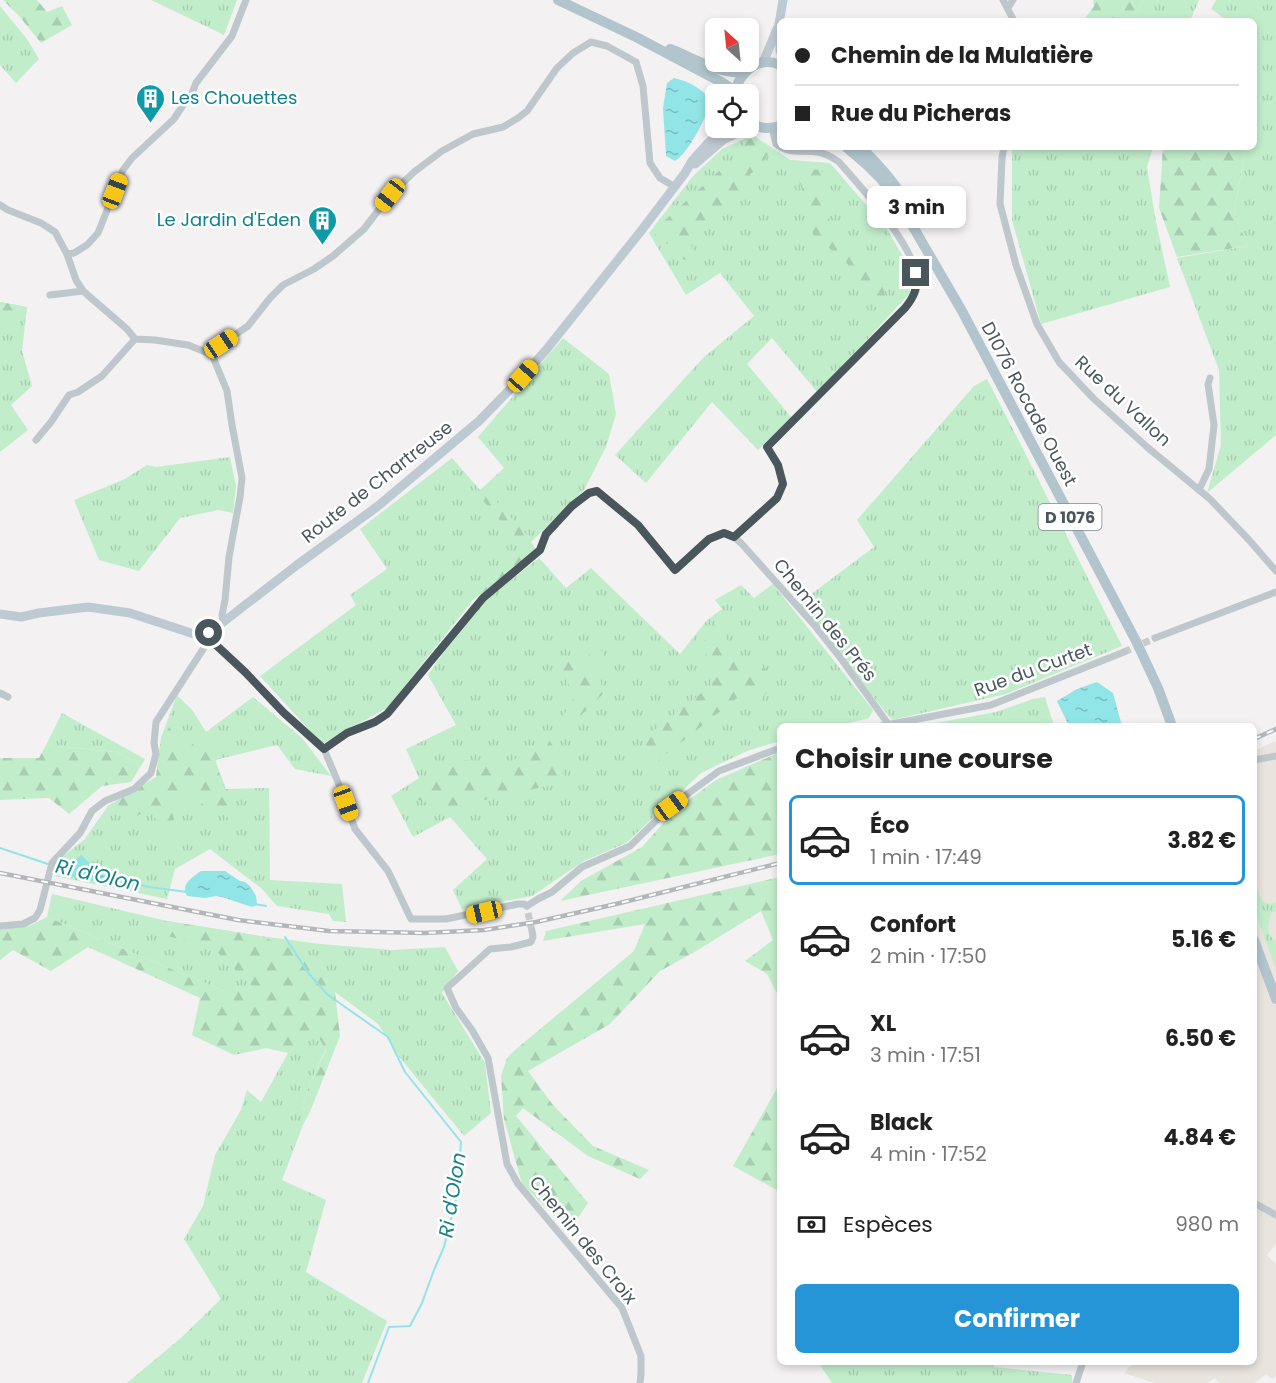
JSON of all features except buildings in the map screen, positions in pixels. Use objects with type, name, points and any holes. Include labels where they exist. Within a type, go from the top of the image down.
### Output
[{"type":"main road","points":[[558,0],[636,37],[725,84]]},
{"type":"main road","points":[[780,18],[783,0]]},
{"type":"main road","points":[[762,63],[777,29]]},
{"type":"main road","points":[[636,37],[705,63]]},
{"type":"main road","points":[[759,64],[777,64]]},
{"type":"main road","points":[[726,72],[742,72]]},
{"type":"main road","points":[[759,128],[776,128]]},
{"type":"main road","name":"Route de Chartreuse","points":[[207,638],[224,621],[378,506],[479,421],[546,350],[675,187],[692,161],[715,138]]},
{"type":"main road","name":"Route de Chartreuse","points":[[685,173],[727,138]]},
{"type":"main road","name":"D1076 Rocade Ouest","points":[[849,150],[868,166],[892,193],[962,311],[1122,613],[1150,671],[1171,723]]},
{"type":"main road","name":"D 1076","points":[[863,150],[886,174],[911,208],[962,311]]},
{"type":"main road","points":[[0,614],[21,617],[88,607],[130,614],[207,638]]},
{"type":"main road","points":[[1257,948],[1276,999]]},
{"type":"street","points":[[67,254],[74,253],[87,245],[98,233],[123,170],[132,158],[174,119],[190,98],[196,82],[232,36],[246,0]]},
{"type":"street","points":[[1003,0],[1013,18]]},
{"type":"street","points":[[1008,8],[1013,0]]},
{"type":"street","points":[[208,353],[248,326],[270,298],[284,285],[333,256],[364,229],[390,195],[414,172],[442,151],[477,132],[503,127],[527,111],[557,68],[573,53],[591,42],[607,46],[636,62],[643,86],[650,164],[660,178],[675,187]]},
{"type":"street","points":[[776,128],[777,145]]},
{"type":"street","points":[[324,749],[347,733],[375,722],[387,714],[483,598],[540,550],[546,534],[572,506],[589,493],[597,491],[638,525],[675,570],[709,539],[724,533],[734,537],[777,498],[783,484],[778,465],[767,447],[905,308],[917,289],[914,265],[898,236],[884,215],[839,162],[819,152],[785,150]]},
{"type":"street","name":"Rue du Vallon","points":[[1003,150],[1000,204],[1016,266],[1037,324],[1059,362],[1093,398],[1147,447],[1210,499],[1276,571]]},
{"type":"street","points":[[0,206],[41,223],[55,232],[83,291],[127,329],[135,339],[188,345],[213,357],[227,391],[242,478],[229,557],[222,615],[224,621]]},
{"type":"street","points":[[50,296],[83,291]]},
{"type":"street","points":[[36,440],[69,394],[78,392],[102,376],[135,339]]},
{"type":"street","points":[[1199,490],[1209,469],[1214,425],[1208,384],[1210,378]]},
{"type":"street","name":"Chemin des Prés","points":[[734,537],[816,627],[839,656],[884,723]]},
{"type":"street","points":[[1155,638],[1276,592]]},
{"type":"street","points":[[0,926],[22,924],[35,918],[40,910],[52,863],[80,833],[92,811],[105,801],[134,789],[151,772],[156,754],[154,743],[156,722],[207,638],[324,749],[355,829],[388,871],[411,919],[446,919],[518,904],[524,904],[528,909],[538,898],[552,892],[582,867],[630,846],[671,806],[718,771],[777,749]]},
{"type":"street","name":"Rue du Curtet","points":[[896,723],[991,705],[1124,652]]},
{"type":"street","points":[[0,693],[8,697]]},
{"type":"street","points":[[1257,759],[1276,756]]},
{"type":"street","name":"Chemin des Croix","points":[[532,931],[531,942],[490,949],[447,988],[456,1008],[489,1058],[507,1164],[518,1184],[622,1308],[641,1356],[640,1383]]},
{"type":"street","points":[[1257,1205],[1276,1215]]},
{"type":"street","points":[[1076,1383],[1082,1365]]},
{"type":"shaded area","points":[[1276,741],[1276,1244],[1267,1255],[1276,1264],[1276,1376],[1272,1379],[1266,1374],[1255,1383],[1220,1383],[1214,1378],[1208,1383],[1154,1383],[1124,1373],[1131,1365],[1257,1365],[1257,750]]},
{"type":"green space","points":[[3,0],[37,0],[47,12],[62,6],[72,25],[41,43]]},
{"type":"green space","points":[[151,0],[237,0],[224,35]]},
{"type":"green space","points":[[1093,0],[1143,0],[1134,18],[1085,18],[1094,6]]},
{"type":"green space","points":[[1143,0],[1199,0],[1191,18],[1134,18]]},
{"type":"green space","points":[[1216,0],[1276,0],[1276,435],[1207,493],[1221,445],[1219,370],[1177,258],[1248,246],[1234,212],[1245,150],[1257,150],[1257,18],[1224,18],[1211,9]]},
{"type":"green space","points":[[0,6],[27,39],[39,59],[16,83],[0,65]]},
{"type":"green space","points":[[746,138],[757,138],[790,160],[830,163],[887,229],[909,267],[910,293],[818,393],[772,338],[747,364],[792,418],[758,450],[712,402],[646,483],[615,455],[704,357],[754,316],[720,273],[686,295],[649,233],[693,176],[722,149]]},
{"type":"green space","points":[[754,139],[768,154],[760,168],[750,174],[752,181],[745,192],[697,227],[689,240],[695,256],[694,261],[687,261],[680,257],[669,243],[662,246],[658,243],[655,234],[663,222],[719,171],[737,163],[747,154],[743,140]]},
{"type":"green space","points":[[1012,150],[1152,150],[1147,167],[1170,287],[1041,324],[1012,220]]},
{"type":"green space","points":[[1163,150],[1245,150],[1234,212],[1248,246],[1177,257],[1159,208]]},
{"type":"green space","points":[[777,158],[803,164],[822,172],[826,185],[830,221],[839,235],[874,270],[883,288],[885,306],[875,307],[844,260],[814,234],[808,221],[800,183],[789,169],[777,163]]},
{"type":"green space","points":[[0,302],[27,307],[22,351],[32,386],[11,405],[28,430],[0,452]]},
{"type":"green space","points":[[0,302],[27,307],[26,315],[0,314]]},
{"type":"green space","points":[[563,338],[609,374],[616,414],[606,447],[584,490],[531,542],[536,550],[473,600],[387,708],[322,744],[260,676],[356,605],[350,595],[387,569],[360,529],[452,458],[480,490],[504,468],[478,437]]},
{"type":"green space","points":[[987,379],[1122,646],[1006,694],[892,720],[798,604],[874,547],[857,520],[974,386]]},
{"type":"green space","points":[[230,457],[236,486],[233,513],[219,510],[180,518],[139,571],[99,560],[74,500],[125,479],[147,465],[156,467]]},
{"type":"green space","points":[[486,490],[527,535],[531,546],[529,556],[480,595],[477,589],[522,554],[521,544],[478,495]]},
{"type":"green space","points":[[539,558],[566,588],[591,568],[680,654],[707,620],[722,609],[715,600],[741,585],[754,598],[773,584],[873,710],[869,718],[850,723],[777,723],[777,742],[747,751],[701,773],[626,843],[584,861],[532,896],[462,909],[453,890],[487,859],[450,817],[413,837],[391,796],[419,778],[406,749],[456,725],[428,675],[472,611]]},
{"type":"green space","points":[[714,624],[745,660],[763,666],[773,679],[766,684],[767,692],[759,702],[741,695],[655,763],[640,759],[644,738],[713,684],[719,669],[700,648]]},
{"type":"green space","points":[[599,645],[604,655],[593,667],[600,678],[603,694],[572,724],[564,715],[575,695],[559,667],[568,656],[584,660]]},
{"type":"green space","points":[[177,695],[193,711],[206,732],[253,697],[302,738],[331,776],[295,769],[277,745],[215,760],[226,789],[269,788],[270,880],[342,884],[346,922],[333,921],[329,914],[277,906],[262,889],[210,849],[175,869],[167,899],[55,876],[58,860],[84,840],[108,806],[156,777],[161,738]]},
{"type":"green space","points":[[1045,697],[1053,723],[936,723],[996,712]]},
{"type":"green space","points":[[62,713],[145,759],[141,766],[117,752],[46,745]]},
{"type":"green space","points":[[167,724],[186,751],[205,731],[222,757],[215,761],[225,789],[235,803],[231,819],[187,796],[172,812],[179,840],[166,839],[150,808],[132,819],[108,806],[156,777],[161,738]]},
{"type":"green space","points":[[547,736],[560,758],[564,782],[449,808],[406,797],[412,787],[457,759],[504,767]]},
{"type":"green space","points":[[46,745],[117,752],[141,766],[131,782],[102,786],[69,814],[49,798],[0,800],[0,758],[39,758]]},
{"type":"green space","points":[[777,753],[777,855],[560,901],[581,881],[642,847],[675,810],[716,780]]},
{"type":"green space","points":[[777,878],[777,993],[767,974],[745,961],[773,940],[761,911],[660,971],[610,1024],[528,1071],[553,1105],[593,1146],[649,1170],[640,1179],[588,1156],[523,1108],[516,1116],[588,1203],[569,1231],[522,1184],[504,1119],[501,1076],[507,1058],[515,1050],[634,951],[645,924],[543,941],[546,931]]},
{"type":"green space","points":[[1257,887],[1262,901],[1270,904],[1276,902],[1276,911],[1271,913],[1268,928],[1270,935],[1276,941],[1276,969],[1257,917]]},
{"type":"green space","points":[[52,894],[167,921],[260,936],[391,950],[445,947],[458,971],[442,993],[485,1063],[491,1113],[464,1136],[401,1059],[378,1024],[335,992],[224,991],[47,917]]},
{"type":"green space","points":[[47,917],[224,991],[254,988],[212,947],[151,932],[167,921],[260,936],[297,950],[335,992],[340,1036],[310,1112],[302,1108],[310,1083],[326,1050],[315,1031],[288,1053],[266,1048],[234,1055],[192,1035],[200,998],[88,947],[51,971],[13,950],[0,960],[0,929],[29,926]]},
{"type":"green space","points":[[315,1030],[326,1049],[310,1083],[302,1108],[310,1112],[282,1180],[326,1200],[306,1272],[387,1321],[362,1383],[127,1383],[182,1337],[221,1299],[184,1239],[203,1206],[215,1155],[241,1110],[247,1090],[261,1102],[288,1053]]},
{"type":"green space","points":[[777,1088],[777,1190],[733,1166]]},
{"type":"green space","points":[[820,1365],[994,1365],[994,1367],[1072,1375],[1072,1383],[832,1383]]},
{"type":"water","points":[[674,78],[685,81],[705,94],[705,116],[691,143],[675,161],[666,156],[663,108],[667,83]]},
{"type":"water","points":[[1097,682],[1113,693],[1121,723],[1068,723],[1057,701],[1077,689]]},
{"type":"water","points":[[81,855],[98,874],[105,875],[105,882],[83,880],[65,874],[66,867]]},
{"type":"water","points":[[201,871],[225,871],[245,882],[256,896],[257,905],[252,907],[216,896],[205,898],[187,896],[186,884]]},
{"type":"waterway","name":"Ri d'Olon","points":[[0,848],[48,864]]},
{"type":"waterway","name":"Ri d'Olon","points":[[54,866],[69,868]]},
{"type":"waterway","name":"Ri d'Olon","points":[[104,876],[149,887],[187,892]]},
{"type":"waterway","name":"Ri d'Olon","points":[[255,904],[266,906]]},
{"type":"waterway","name":"Ri d'Olon","points":[[285,937],[309,974],[328,995],[388,1037],[405,1072],[461,1142],[457,1195],[444,1247],[422,1303],[410,1326],[389,1327],[368,1383]]},
{"type":"tunnel","points":[[1124,652],[1155,638]]},
{"type":"tunnel","points":[[528,913],[532,931]]},
{"type":"railway","points":[[1257,738],[1276,729]]},
{"type":"railway","points":[[0,873],[238,920],[329,931],[425,933],[484,930],[536,922],[777,864]]},
{"type":"place","name":"Les Chouettes","points":[[150,124]]},
{"type":"place","name":"Le Jardin d'Eden","points":[[322,246]]},
{"type":"route","points":[[209,633],[206,635],[208,639],[324,749],[347,733],[375,722],[387,714],[483,598],[540,550],[546,534],[572,506],[589,493],[597,491],[638,525],[675,570],[709,539],[724,533],[734,537],[777,498],[783,484],[778,465],[767,447],[905,308],[917,289],[916,273]]}]
